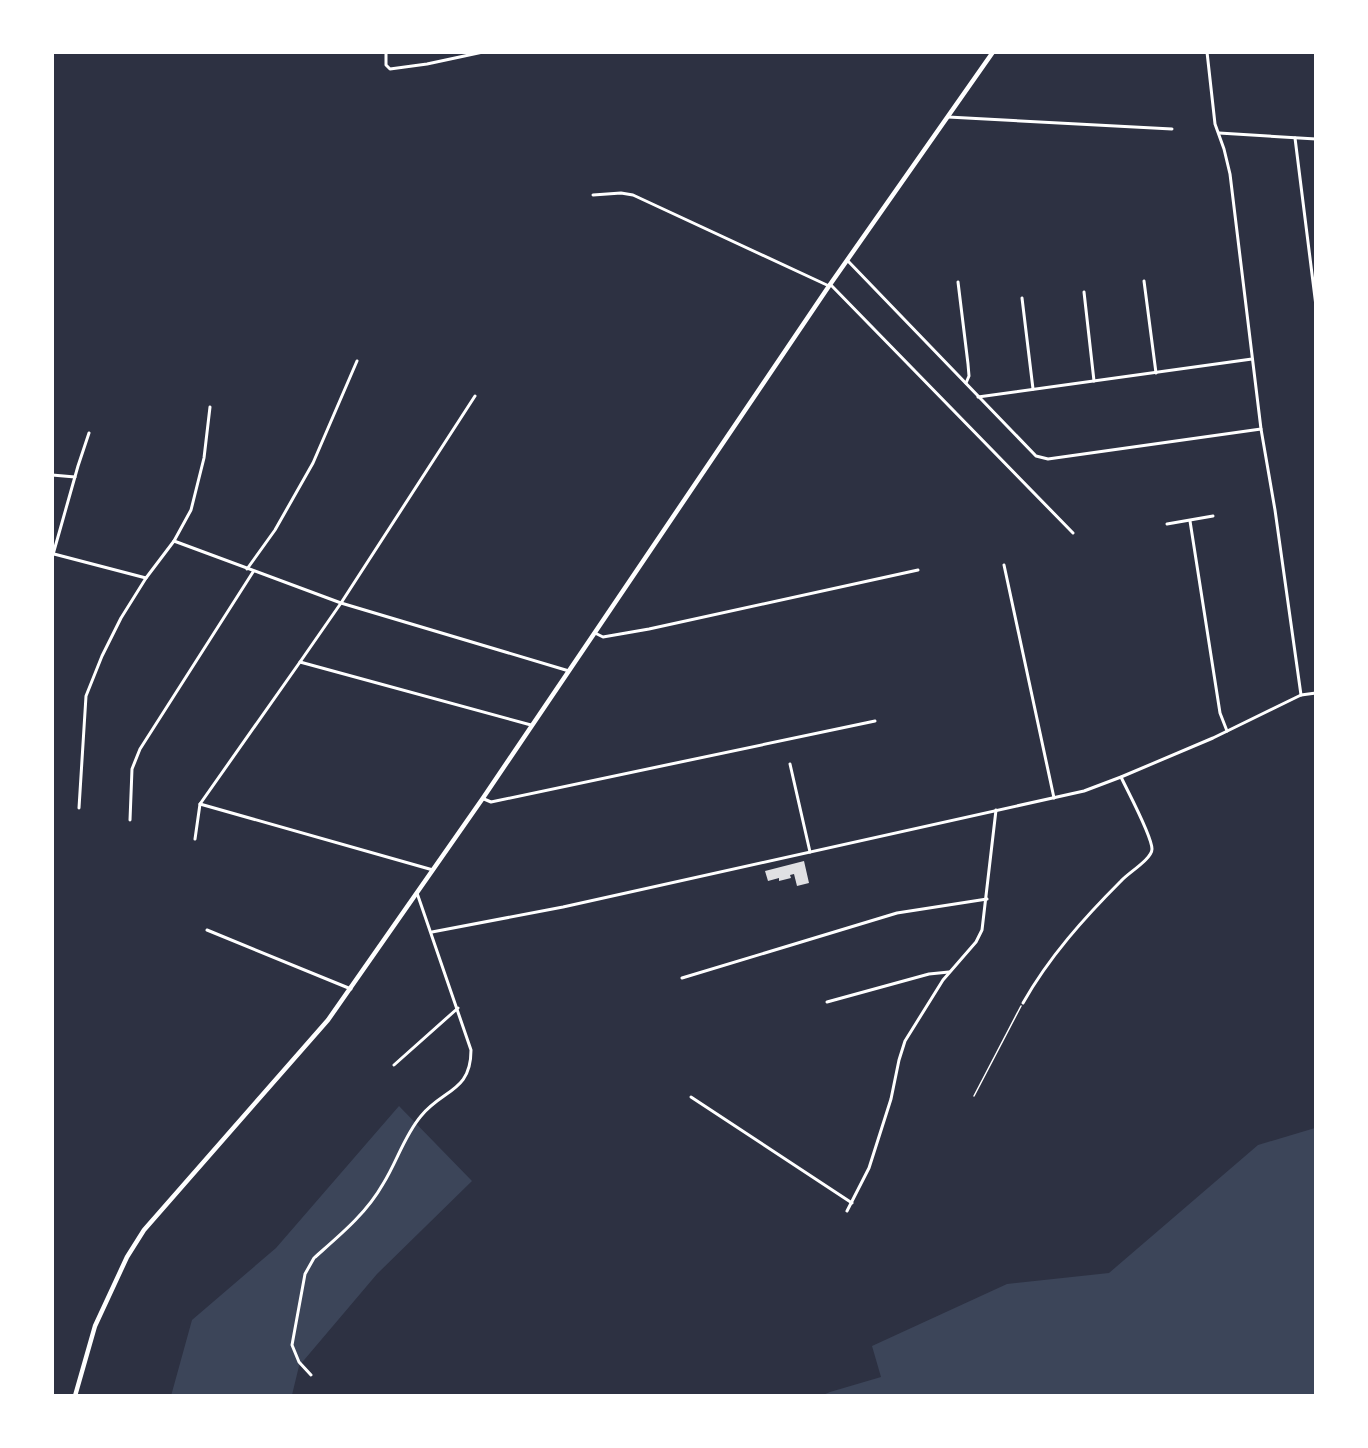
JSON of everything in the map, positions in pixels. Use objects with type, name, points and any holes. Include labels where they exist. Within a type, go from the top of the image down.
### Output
[{"type":"main road","points":[[75,1395],[95,1326],[127,1257],[144,1230],[305,1048],[351,989],[830,285],[993,52]]},
{"type":"street","points":[[386,52],[386,65],[390,69],[483,52]]},
{"type":"street","points":[[1207,52],[1215,124],[1230,174],[1261,429],[1301,695]]},
{"type":"street","points":[[948,117],[1172,129]]},
{"type":"street","points":[[1219,133],[1316,139]]},
{"type":"street","points":[[1295,138],[1316,306]]},
{"type":"street","points":[[593,195],[621,193],[633,195],[830,285],[1073,533]]},
{"type":"street","points":[[848,260],[1036,456],[1048,459],[1261,429]]},
{"type":"street","points":[[1144,281],[1156,373]]},
{"type":"street","points":[[958,282],[969,376],[966,383]]},
{"type":"street","points":[[1084,292],[1094,381]]},
{"type":"street","points":[[1022,298],[1033,389]]},
{"type":"street","points":[[978,397],[1252,359]]},
{"type":"street","points":[[247,569],[275,530],[313,463],[357,361]]},
{"type":"street","points":[[195,840],[200,804],[341,603],[475,396]]},
{"type":"street","points":[[79,808],[86,696],[121,618],[146,578],[174,541],[191,510],[204,459],[210,407]]},
{"type":"street","points":[[89,433],[53,556],[146,578]]},
{"type":"street","points":[[52,475],[75,477]]},
{"type":"street","points":[[1167,524],[1213,516]]},
{"type":"street","points":[[1190,521],[1220,713],[1227,731]]},
{"type":"street","points":[[174,541],[341,603],[569,671]]},
{"type":"street","points":[[1004,565],[1054,798]]},
{"type":"street","points":[[595,633],[603,637],[649,629],[918,570]]},
{"type":"street","points":[[130,820],[132,769],[140,749],[254,572]]},
{"type":"street","points":[[300,662],[531,725]]},
{"type":"street","points":[[432,932],[563,908],[1084,791],[1227,731],[1301,695],[1316,693]]},
{"type":"street","points":[[483,798],[491,802],[875,721]]},
{"type":"street","points":[[789,764],[810,852]]},
{"type":"street","points":[[1023,1003],[1048,963],[1084,920],[1125,876],[1148,859],[1151,854],[1149,837],[1121,777]]},
{"type":"street","points":[[200,804],[433,870]]},
{"type":"street","points":[[847,1211],[869,1168],[888,1109],[905,1041],[935,991],[976,942],[981,930],[987,899],[996,810]]},
{"type":"street","points":[[311,1375],[299,1362],[292,1345],[305,1274],[314,1258],[364,1213],[384,1183],[406,1137],[421,1116],[468,1075],[471,1058],[469,1042],[417,893]]},
{"type":"street","points":[[682,978],[897,913],[987,899]]},
{"type":"street","points":[[207,930],[351,989]]},
{"type":"street","points":[[827,1002],[929,974],[949,972]]},
{"type":"street","points":[[394,1065],[458,1008]]},
{"type":"street","points":[[691,1097],[852,1203]]},
{"type":"path","points":[[974,1096],[1023,1003]]},
{"type":"shaded area","points":[[399,1106],[472,1181],[377,1274],[299,1366],[292,1395],[171,1396],[192,1320],[276,1248]]},
{"type":"shaded area","points":[[1315,1128],[1315,1395],[823,1395],[881,1377],[872,1346],[1007,1284],[1109,1273],[1258,1145]]},
{"type":"building","points":[[804,861],[809,883],[797,886],[794,874],[790,875],[791,878],[768,881],[765,871]]}]
